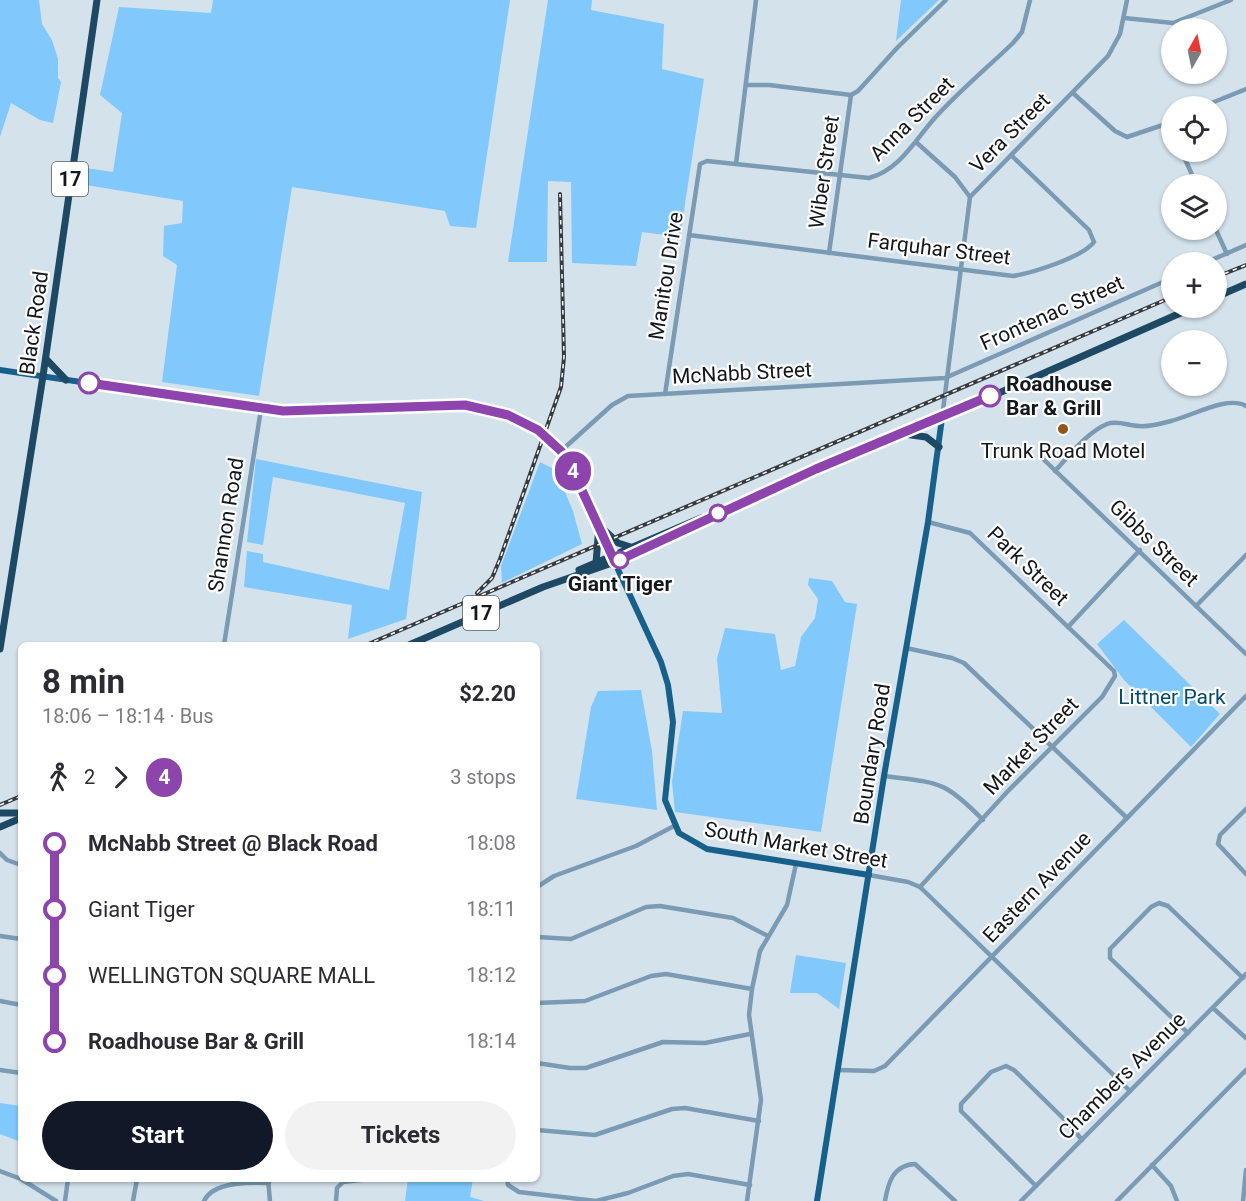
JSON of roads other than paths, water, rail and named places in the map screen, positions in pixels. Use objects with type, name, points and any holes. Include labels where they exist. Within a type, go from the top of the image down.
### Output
[{"type":"highway","name":"Black Road","points":[[0,649],[46,359],[97,0]]},
{"type":"highway","points":[[1227,292],[1246,284]]},
{"type":"highway","name":"17","points":[[554,582],[614,559],[1169,318]]},
{"type":"highway","points":[[46,359],[66,380]]},
{"type":"highway","points":[[902,434],[926,437],[939,447]]},
{"type":"highway","name":"17","points":[[416,642],[596,563],[614,559],[689,522],[721,512]]},
{"type":"highway","points":[[599,525],[619,543],[634,548]]},
{"type":"highway","points":[[596,563],[599,525]]},
{"type":"highway","points":[[0,813],[18,813]]},
{"type":"highway","points":[[0,827],[18,819]]},
{"type":"main road","points":[[0,370],[261,409]]},
{"type":"main road","name":"South Market Street","points":[[261,409],[283,411],[465,405],[498,412],[524,422],[545,436],[561,451],[599,525],[652,641],[668,685],[673,722],[665,800],[674,826],[686,839],[707,849],[869,874]]},
{"type":"main road","name":"Boundary Road","points":[[817,1201],[884,776],[928,522],[942,418]]},
{"type":"street","points":[[736,164],[756,0]]},
{"type":"street","points":[[747,85],[769,85],[850,95],[858,91],[897,48],[946,0]]},
{"type":"street","name":"Anna Street","points":[[700,164],[707,161],[869,178],[880,175],[916,142],[933,120],[1013,43],[1022,32],[1030,0]]},
{"type":"street","name":"Vera Street","points":[[970,196],[1012,156],[1108,56],[1120,34],[1127,0]]},
{"type":"street","points":[[1124,18],[1173,23],[1231,0]]},
{"type":"street","points":[[1227,97],[1246,89]]},
{"type":"street","points":[[1073,93],[1115,131],[1127,137],[1161,127]]},
{"type":"street","name":"Wiber Street","points":[[830,253],[850,95]]},
{"type":"street","points":[[916,142],[955,177],[970,196],[945,378],[942,418]]},
{"type":"street","name":"Farquhar Street","points":[[689,235],[1013,276],[1062,261],[1090,247],[1094,242],[1089,230],[1012,156]]},
{"type":"street","name":"Manitou Drive","points":[[665,394],[700,164]]},
{"type":"street","points":[[1227,254],[1246,245]]},
{"type":"street","name":"Frontenac Street","points":[[945,378],[1161,283]]},
{"type":"street","name":"McNabb Street","points":[[561,451],[612,405],[628,396],[945,378]]},
{"type":"street","points":[[1055,471],[1085,440],[1105,425],[1115,422],[1151,426],[1192,416],[1227,402],[1233,401],[1246,406]]},
{"type":"street","name":"Shannon Road","points":[[224,642],[261,409]]},
{"type":"street","name":"Gibbs Street","points":[[1040,456],[1246,654]]},
{"type":"street","name":"Park Street","points":[[928,522],[970,533],[1068,627]]},
{"type":"street","points":[[1068,627],[1140,550]]},
{"type":"street","points":[[1196,606],[1246,555]]},
{"type":"street","name":"Market Street","points":[[920,887],[1007,792],[1053,749],[1102,697],[1115,680],[1114,671],[1068,627]]},
{"type":"street","points":[[906,648],[952,657],[964,663],[1127,818]]},
{"type":"street","name":"Eastern Avenue","points":[[838,1070],[874,1071],[885,1066],[1246,696]]},
{"type":"street","points":[[884,776],[934,782],[947,787],[983,820]]},
{"type":"street","points":[[1246,809],[1220,835],[1218,844],[1246,874]]},
{"type":"street","points":[[540,885],[554,876],[636,846],[674,826]]},
{"type":"street","points":[[0,853],[7,860],[18,864]]},
{"type":"street","points":[[747,1201],[759,1121],[761,1091],[748,1015],[760,951],[787,905],[796,864]]},
{"type":"street","name":"South Market Street","points":[[869,874],[908,882],[920,887],[1130,1091]]},
{"type":"street","points":[[1188,1033],[1110,957],[1110,949],[1151,907],[1159,903],[1168,906],[1244,976]]},
{"type":"street","points":[[540,937],[571,939],[645,907],[660,906],[733,918],[768,936]]},
{"type":"street","points":[[0,936],[18,939]]},
{"type":"street","points":[[540,1003],[585,1001],[651,976],[666,974],[752,989]]},
{"type":"street","name":"Chambers Avenue","points":[[1022,1201],[1244,976]]},
{"type":"street","points":[[0,1001],[18,1004]]},
{"type":"street","points":[[1213,1008],[1246,1038]]},
{"type":"street","points":[[540,1063],[570,1068],[586,1068],[663,1042],[705,1043],[750,1034]]},
{"type":"street","points":[[1036,1186],[961,1111],[961,1104],[991,1072],[1006,1066],[1014,1070],[1069,1124],[1082,1140]]},
{"type":"street","points":[[0,1070],[18,1073]]},
{"type":"street","points":[[1117,1201],[1246,1070]]},
{"type":"street","points":[[540,1130],[595,1136],[645,1117],[679,1108],[759,1121]]},
{"type":"street","points":[[885,1201],[892,1177],[906,1165],[915,1164],[955,1201]]},
{"type":"street","points":[[1152,1165],[1171,1186],[1177,1201]]},
{"type":"street","points":[[1243,1201],[1246,1170]]},
{"type":"street","points":[[0,1171],[18,1178]]},
{"type":"street","points":[[508,1182],[508,1185],[519,1192],[596,1201],[627,1194],[673,1176],[688,1174],[750,1185]]},
{"type":"street","points":[[26,1182],[56,1201]]},
{"type":"street","points":[[65,1201],[68,1182]]},
{"type":"street","points":[[133,1201],[136,1182]]},
{"type":"street","points":[[204,1201],[207,1194],[217,1188],[262,1182]]},
{"type":"street","points":[[269,1182],[271,1201]]},
{"type":"street","points":[[336,1201],[337,1188],[343,1182]]},
{"type":"railway","points":[[477,593],[492,578],[500,559],[561,387],[564,357],[560,194]]},
{"type":"railway","points":[[1227,273],[1246,265]]},
{"type":"railway","points":[[373,642],[1161,302]]},
{"type":"railway","points":[[0,805],[18,797]]},
{"type":"place","name":"Roadhouse Bar & Grill","points":[[990,396]]},
{"type":"place","name":"Trunk Road Motel","points":[[1063,429]]},
{"type":"place","name":"Giant Tiger","points":[[620,560]]},
{"type":"park label","name":"Littner Park","points":[[1172,697]]}]
